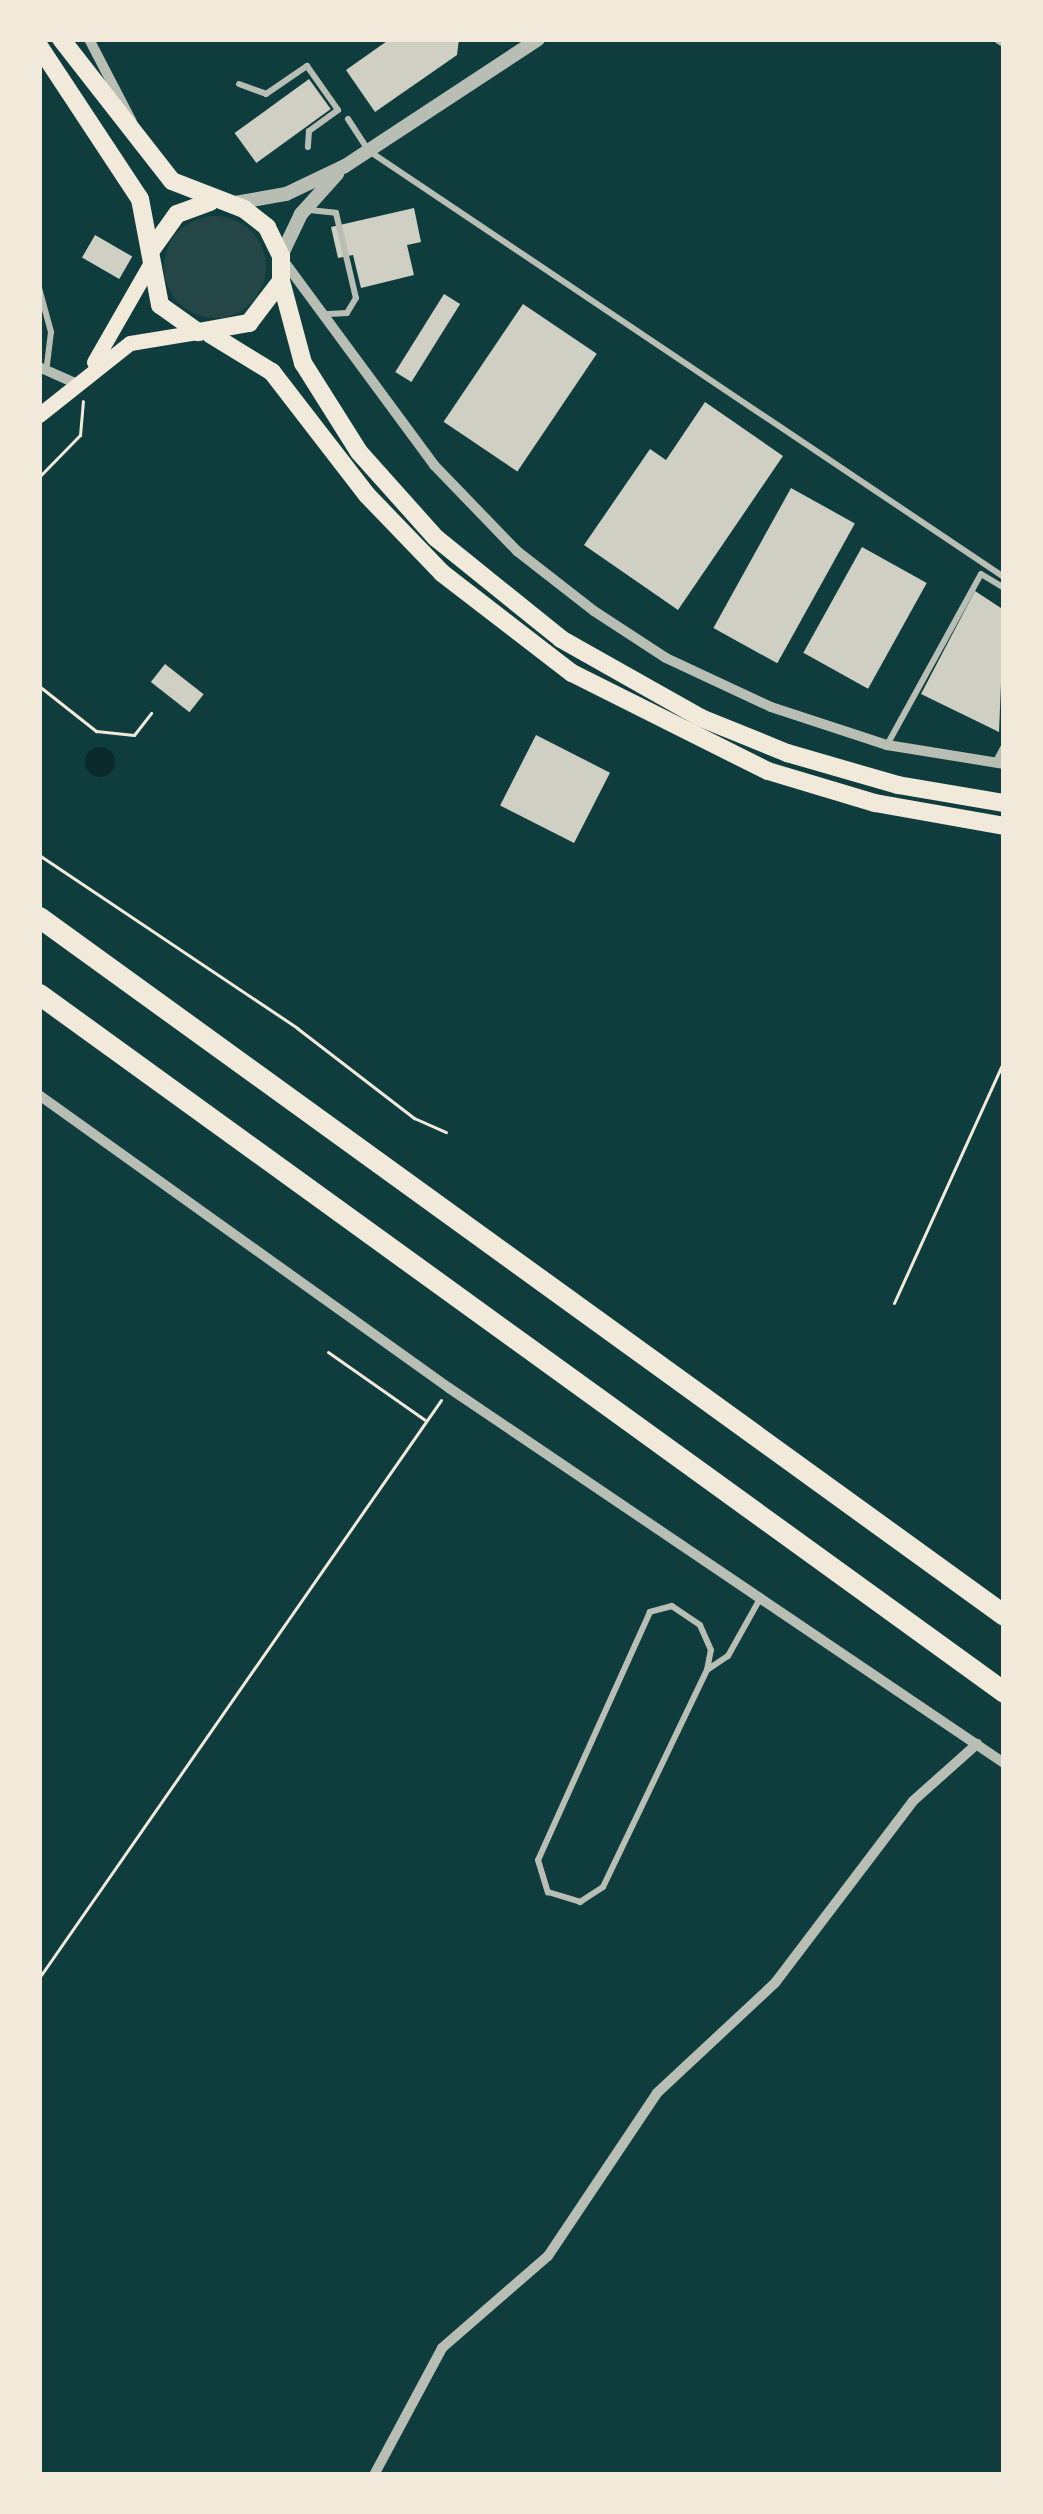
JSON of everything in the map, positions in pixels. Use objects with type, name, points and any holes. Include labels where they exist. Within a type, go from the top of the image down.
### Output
[{"type":"highway","points":[[61,39],[145,153],[172,181],[257,217],[281,256],[281,281],[303,363],[359,452],[436,538],[542,625],[661,697],[787,753],[898,785],[1004,803]]},
{"type":"highway","points":[[39,46],[134,185],[160,305],[272,372],[428,560],[572,673],[768,771],[875,802],[1004,826]]},
{"type":"highway","points":[[150,260],[177,214],[222,202]]},
{"type":"highway","points":[[204,333],[249,323],[281,281]]},
{"type":"highway","points":[[39,917],[1004,1615]]},
{"type":"highway","points":[[39,994],[1004,1692]]},
{"type":"main road","points":[[81,378],[150,260]]},
{"type":"main road","points":[[39,415],[130,343],[204,333]]},
{"type":"street","points":[[89,39],[145,153]]},
{"type":"street","points":[[508,39],[518,52]]},
{"type":"street","points":[[222,202],[286,194],[345,166],[538,39]]},
{"type":"street","points":[[345,166],[301,214],[281,256],[328,314],[434,465],[518,550],[594,611],[666,658],[771,707],[887,745],[1000,763]]},
{"type":"street","points":[[43,366],[81,378]]},
{"type":"street","points":[[39,1095],[449,1388],[1004,1763]]},
{"type":"street","points":[[374,2475],[442,2348],[548,2256],[657,2093],[775,1983],[913,1801],[977,1744]]},
{"type":"lane","points":[[239,84],[266,94],[307,66],[338,110],[309,131],[308,147]]},
{"type":"lane","points":[[347,119],[369,151],[1004,578]]},
{"type":"lane","points":[[301,214],[326,206],[338,218],[356,298],[346,313],[328,314]]},
{"type":"lane","points":[[39,288],[51,332],[43,366]]},
{"type":"lane","points":[[887,745],[981,574],[1004,588]]},
{"type":"lane","points":[[1000,763],[1004,746]]},
{"type":"lane","points":[[707,1670],[711,1650],[700,1625],[672,1606],[650,1612],[538,1860],[548,1892],[580,1903],[608,1880],[707,1670],[728,1656],[761,1596]]},
{"type":"path","points":[[39,477],[84,427],[81,378]]},
{"type":"path","points":[[39,686],[96,731],[134,735],[151,713]]},
{"type":"path","points":[[39,855],[297,1028],[414,1118],[446,1132]]},
{"type":"path","points":[[894,1303],[1004,1060]]},
{"type":"path","points":[[328,1352],[426,1421]]},
{"type":"path","points":[[39,1978],[449,1388]]},
{"type":"shaded area","points":[[215,216],[235,219],[258,238],[266,267],[263,287],[244,310],[215,318],[195,315],[172,296],[164,267],[167,247],[186,224]]},
{"type":"shaded area","points":[[100,747],[115,762],[100,777],[85,762]]},
{"type":"building","points":[[390,39],[459,39],[457,55],[375,112],[346,70]]},
{"type":"building","points":[[309,79],[331,109],[256,163],[235,133]]},
{"type":"building","points":[[414,208],[421,242],[407,245],[414,275],[361,288],[353,255],[338,258],[331,227]]},
{"type":"building","points":[[95,235],[132,256],[119,279],[82,258]]},
{"type":"building","points":[[444,294],[460,304],[411,382],[395,372]]},
{"type":"building","points":[[523,304],[597,354],[517,471],[444,422]]},
{"type":"building","points":[[705,402],[783,456],[678,610],[584,545],[650,449],[666,460]]},
{"type":"building","points":[[791,488],[855,523],[777,663],[713,628]]},
{"type":"building","points":[[862,547],[927,583],[868,689],[803,653]]},
{"type":"building","points":[[975,591],[1004,610],[999,732],[921,694]]},
{"type":"building","points":[[165,664],[204,694],[189,712],[151,682]]},
{"type":"building","points":[[536,735],[610,773],[574,843],[500,805]]}]
